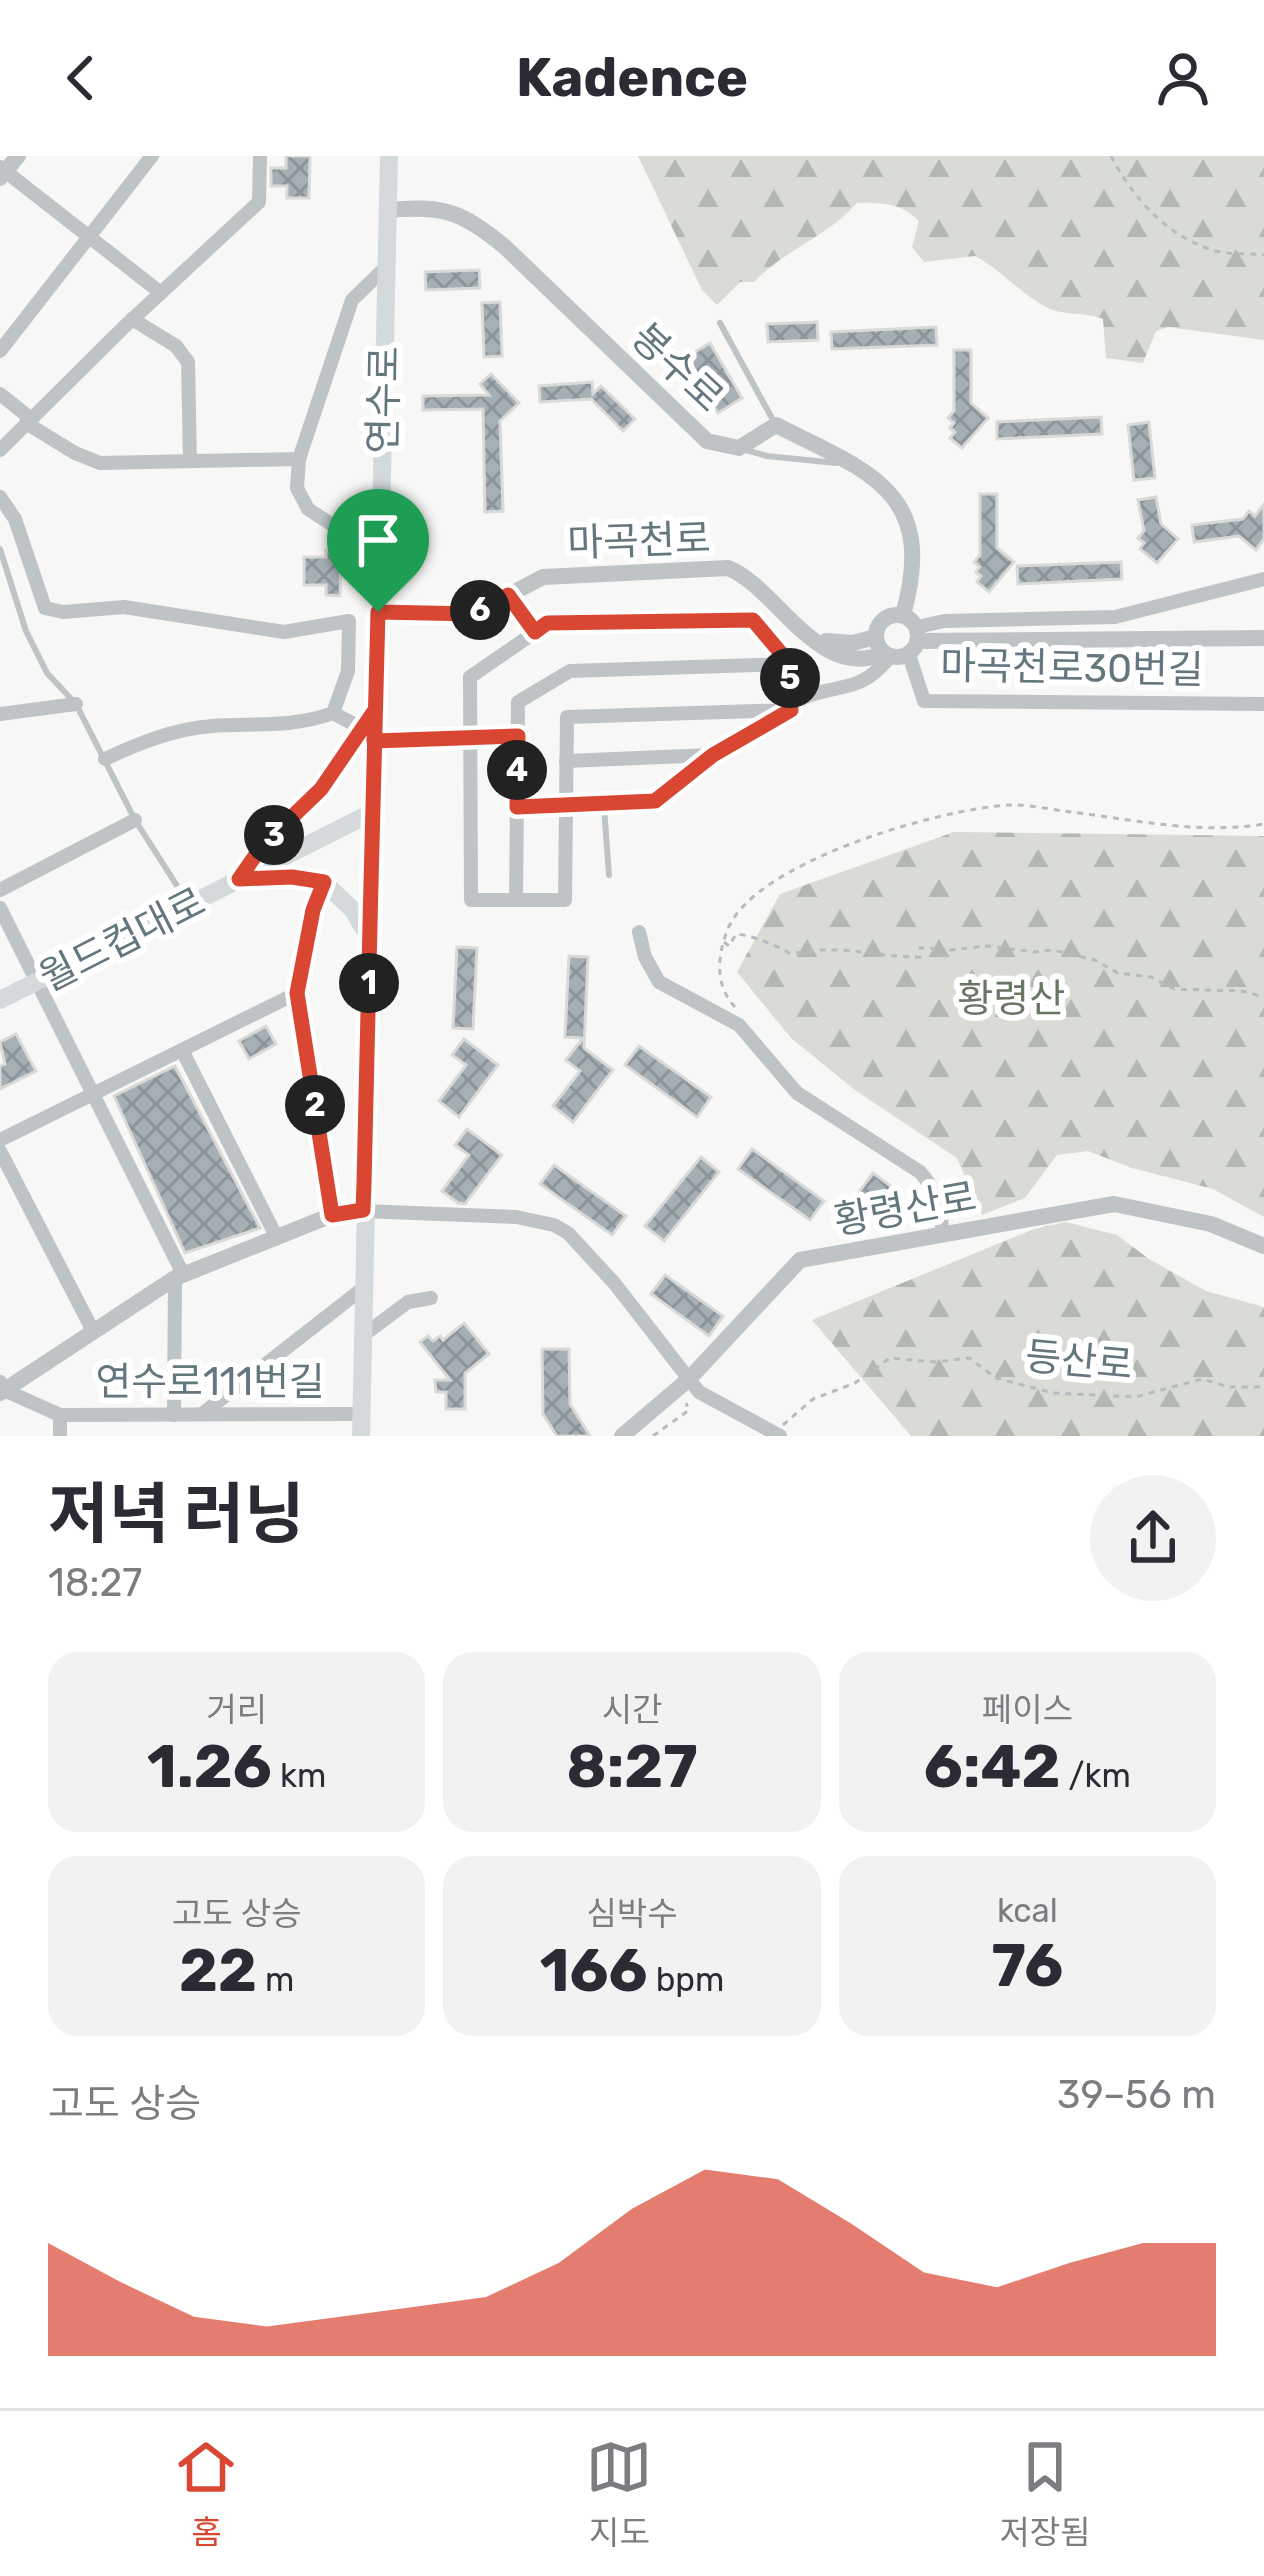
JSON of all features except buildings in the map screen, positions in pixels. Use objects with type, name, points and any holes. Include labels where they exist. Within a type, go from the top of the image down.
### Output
[{"type":"main road","name":"연수로","points":[[369,735],[375,710],[389,156]]},
{"type":"main road","points":[[361,1436],[373,812],[369,735]]},
{"type":"main road","points":[[239,879],[262,846],[369,735]]},
{"type":"main road","name":"월드컵대로","points":[[0,1000],[373,812]]},
{"type":"main road","points":[[239,879],[292,877],[324,882],[353,910],[370,939]]},
{"type":"street","points":[[0,351],[152,156]]},
{"type":"street","points":[[0,450],[132,319],[260,202],[260,156]]},
{"type":"street","points":[[6,168],[161,293]]},
{"type":"street","name":"봉수로","points":[[388,210],[431,206],[468,217],[707,441],[739,448],[776,425],[872,474],[895,495],[908,524],[912,565],[900,641]]},
{"type":"street","points":[[380,532],[331,524],[308,509],[297,488],[298,459],[352,300],[386,267]]},
{"type":"street","points":[[132,319],[176,346],[188,362],[190,461]]},
{"type":"street","points":[[0,394],[28,421],[75,453],[100,463],[298,459]]},
{"type":"street","points":[[0,497],[15,519],[45,608],[63,613],[124,607],[284,632],[350,621],[348,671],[333,713]]},
{"type":"street","name":"마곡천로","points":[[378,612],[473,614],[543,577],[728,568],[748,578],[813,639],[863,659],[900,641],[1264,638]]},
{"type":"street","points":[[517,807],[655,801],[713,755],[820,692],[849,689],[871,676],[900,641],[944,621],[1114,616],[1264,579]]},
{"type":"street","points":[[508,595],[535,632]]},
{"type":"street","points":[[769,601],[753,620],[547,623],[470,677],[471,900],[565,900],[567,717],[791,710]]},
{"type":"street","points":[[753,620],[790,664],[791,710]]},
{"type":"street","name":"마곡천로30번길","points":[[900,641],[924,701],[1264,704]]},
{"type":"street","points":[[516,900],[518,702],[570,670],[790,664]]},
{"type":"street","points":[[0,714],[76,704]]},
{"type":"street","points":[[105,759],[189,729],[296,724],[333,713],[369,735],[518,736]]},
{"type":"street","points":[[566,761],[713,755]]},
{"type":"street","points":[[0,890],[135,820]]},
{"type":"street","points":[[324,882],[313,910],[297,993],[332,1215]]},
{"type":"street","points":[[0,908],[179,1276],[174,1414]]},
{"type":"street","points":[[640,932],[645,957],[659,982],[739,1025],[797,1094],[920,1172],[940,1203],[943,1234]]},
{"type":"street","points":[[0,1141],[297,993]]},
{"type":"street","points":[[182,1049],[277,1238]]},
{"type":"street","points":[[0,1151],[93,1331]]},
{"type":"street","name":"황령산로","points":[[622,1436],[684,1384],[800,1260],[1114,1204],[1211,1224],[1264,1246]]},
{"type":"street","points":[[1,1389],[179,1276],[332,1215],[363,1210],[516,1217],[548,1222],[568,1233],[662,1339],[684,1384],[777,1434]]},
{"type":"street","points":[[202,1414],[362,1288]]},
{"type":"street","points":[[362,1337],[408,1302],[430,1298]]},
{"type":"street","points":[[1,1389],[60,1415],[60,1436]]},
{"type":"street","name":"연수로111번길","points":[[60,1415],[361,1414]]},
{"type":"lane","points":[[720,323],[776,425]]},
{"type":"lane","points":[[739,448],[767,456],[853,464]]},
{"type":"lane","points":[[0,549],[47,673],[76,704],[135,820],[189,904]]},
{"type":"lane","points":[[22,615],[45,608]]},
{"type":"lane","points":[[604,803],[609,875]]},
{"type":"path","points":[[1112,156],[1149,213],[1191,244],[1218,252],[1264,255]]},
{"type":"path","points":[[736,1009],[722,993],[718,966],[732,918],[788,873],[839,845],[1011,805],[1221,830],[1264,824]]},
{"type":"path","points":[[723,941],[729,946],[736,934],[750,934],[760,943],[775,944],[791,954],[842,947],[920,958],[920,947],[944,956],[950,950],[987,946],[1053,950],[1095,960],[1118,973],[1151,976],[1174,988],[1242,991],[1264,997]]},
{"type":"path","name":"등산로","points":[[777,1434],[813,1399],[855,1383],[890,1358],[936,1362],[969,1358],[996,1378],[1053,1393],[1135,1397],[1202,1379],[1229,1387],[1264,1387]]},
{"type":"path","points":[[653,1436],[689,1410],[684,1384]]},
{"type":"green space","points":[[638,156],[1264,156],[1264,340],[1168,327],[1156,331],[1143,363],[1106,358],[1103,319],[1046,307],[975,256],[924,262],[912,247],[919,221],[898,207],[874,203],[857,203],[754,282],[740,282],[717,305],[702,290]]},
{"type":"green space","name":"황령산","points":[[954,832],[1264,836],[1264,1217],[1213,1189],[1088,1151],[1057,1155],[1025,1198],[982,1215],[957,1158],[855,1090],[791,1038],[737,972],[780,894]]},
{"type":"green space","points":[[1066,1222],[1117,1235],[1206,1291],[1264,1307],[1264,1436],[911,1436],[812,1320],[1034,1229]]},
{"type":"route","points":[[378,612],[375,710],[374,741],[363,1210],[332,1215],[297,993],[313,910],[324,882],[292,877],[239,879],[262,846],[321,789],[375,710],[374,741],[518,736],[517,807],[655,801],[713,755],[791,710],[790,664],[753,620],[547,623],[535,632],[508,595],[473,614],[378,612]]}]
